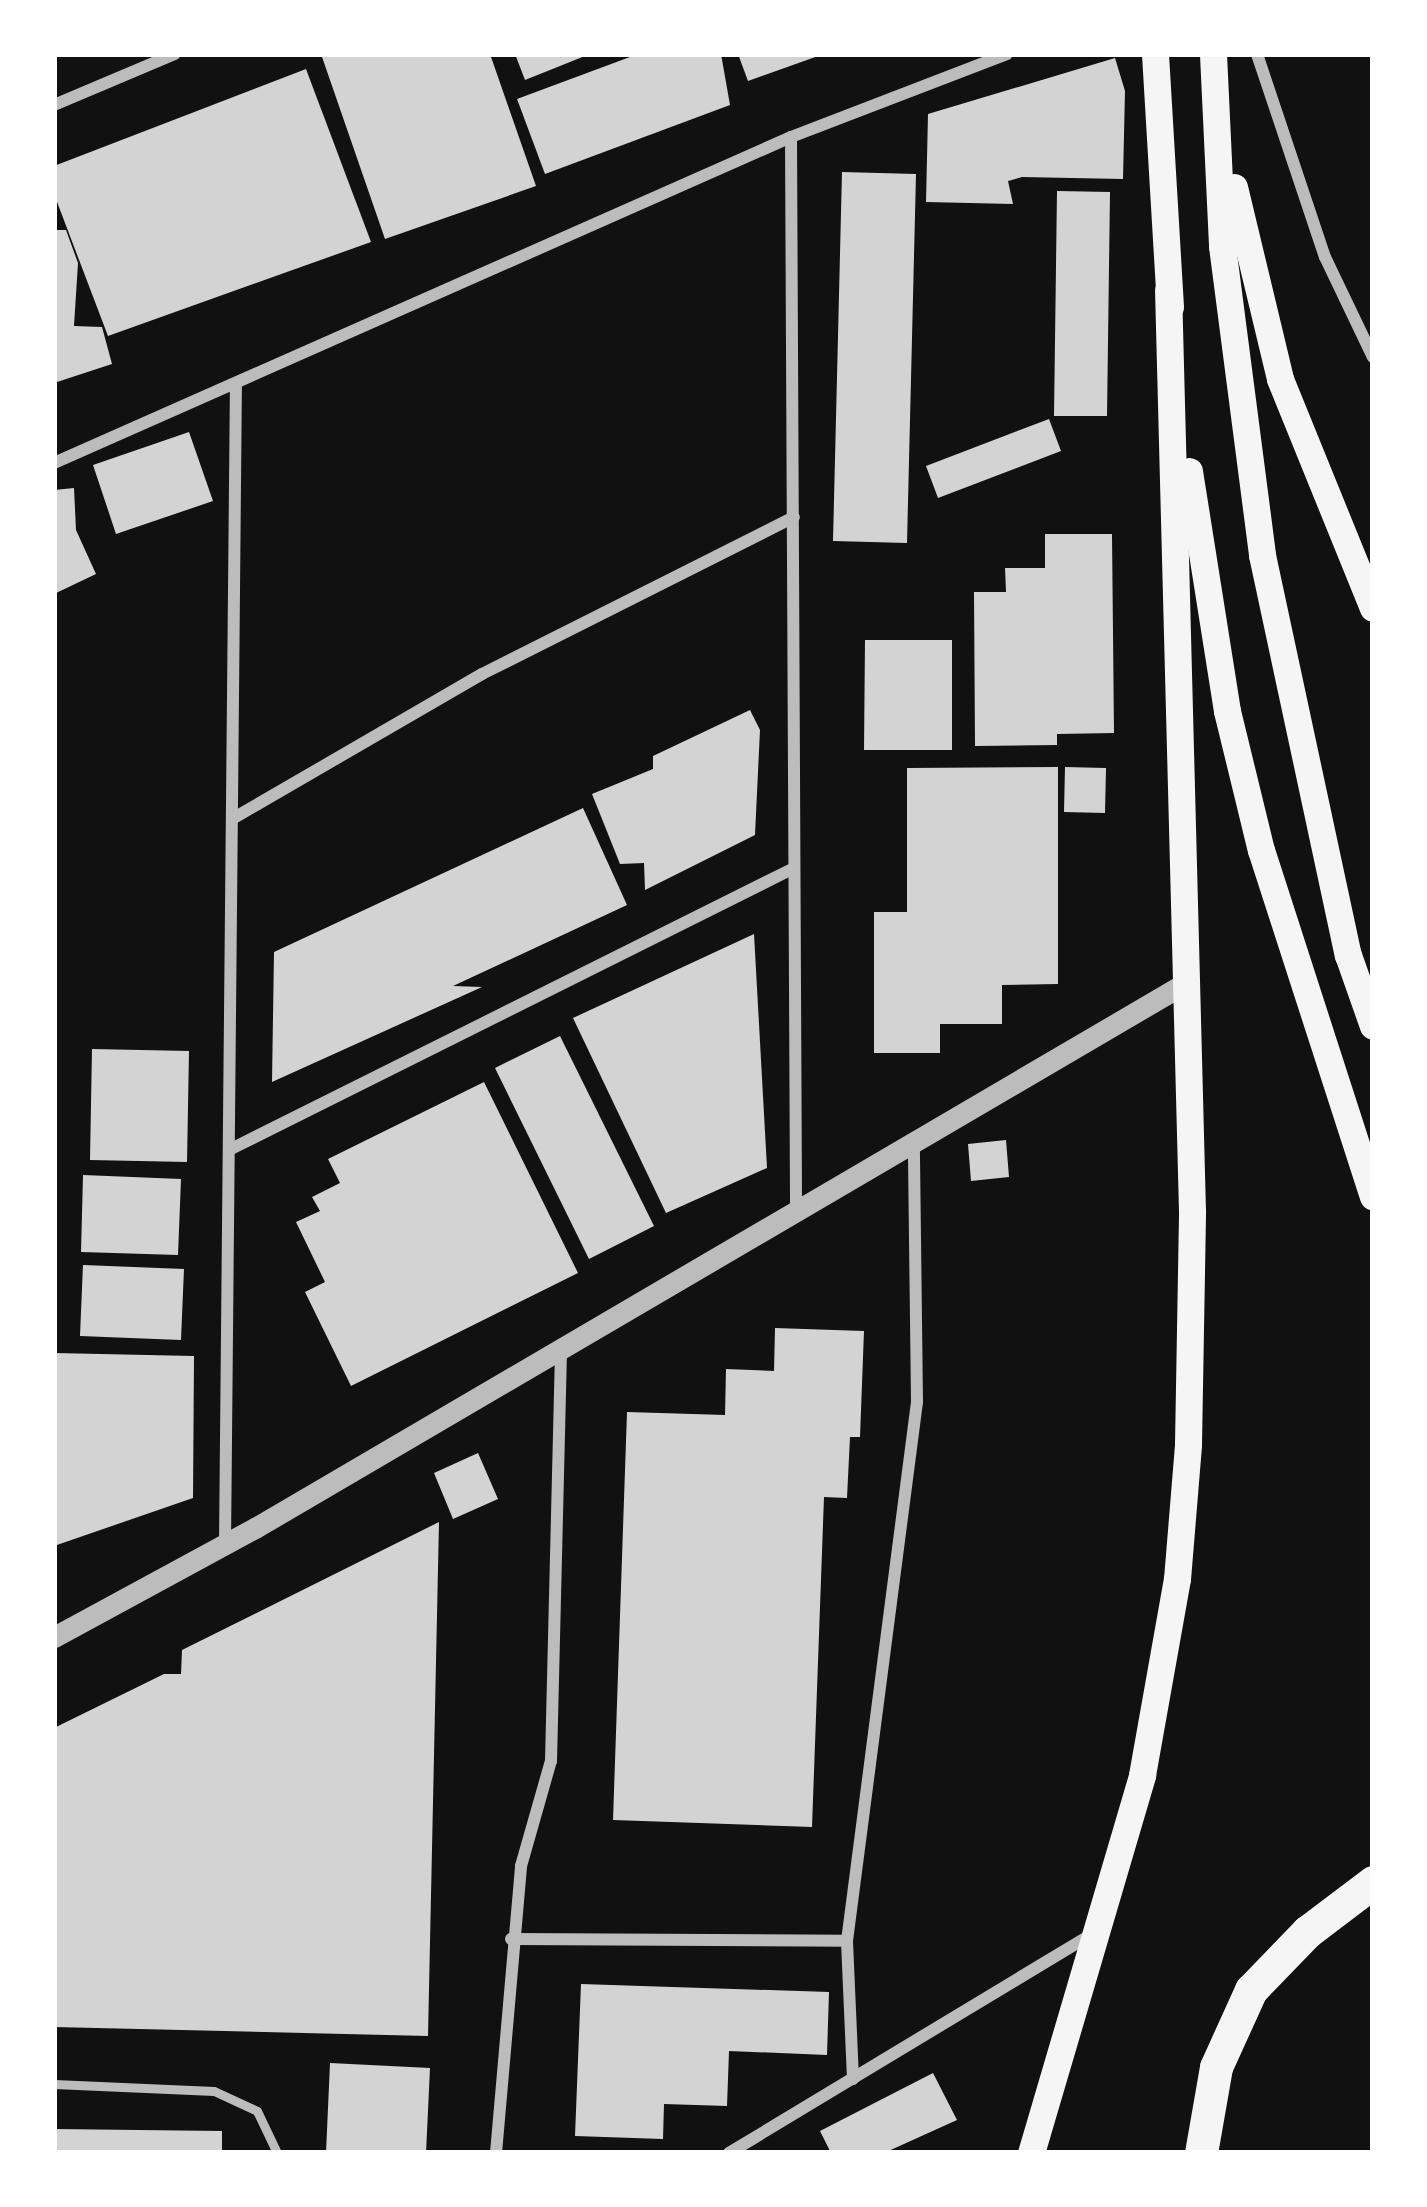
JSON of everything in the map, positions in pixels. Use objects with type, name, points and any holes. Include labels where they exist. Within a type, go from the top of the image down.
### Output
[{"type":"highway","points":[[1201,2153],[1216,2067],[1251,1990],[1307,1933],[1373,1882]]},
{"type":"main road","points":[[1031,2153],[1102,1929],[1142,1774],[1177,1579],[1189,1420],[1187,982],[1168,290],[1155,54]]},
{"type":"main road","points":[[1215,54],[1247,263],[1280,379],[1373,608]]},
{"type":"main road","points":[[1215,54],[1222,246],[1262,555],[1331,885],[1373,1026]]},
{"type":"main road","points":[[1168,290],[1199,558],[1227,711],[1267,871],[1373,1196]]},
{"type":"street","points":[[54,105],[175,54]]},
{"type":"street","points":[[54,463],[790,137],[1007,54]]},
{"type":"street","points":[[1257,54],[1324,257],[1373,357]]},
{"type":"street","points":[[790,137],[796,1211]]},
{"type":"street","points":[[225,1545],[236,382]]},
{"type":"street","points":[[232,819],[482,674],[794,517]]},
{"type":"street","points":[[229,1150],[794,868]]},
{"type":"street","points":[[54,1636],[225,1545],[1187,982]]},
{"type":"street","points":[[854,2079],[847,1941],[917,1402],[914,1142]]},
{"type":"street","points":[[496,2153],[520,1866],[551,1761],[561,1348]]},
{"type":"street","points":[[729,2153],[1102,1929]]},
{"type":"street","points":[[511,1939],[847,1941]]},
{"type":"lane","points":[[54,2084],[214,2091],[256,2111],[277,2153]]},
{"type":"building","points":[[321,54],[490,54],[536,186],[385,239]]},
{"type":"building","points":[[515,54],[590,54],[525,80]]},
{"type":"building","points":[[638,54],[721,54],[730,105],[545,174],[517,99]]},
{"type":"building","points":[[738,54],[821,54],[821,55],[748,81]]},
{"type":"building","points":[[1115,58],[1125,91],[1123,179],[1022,177],[1008,181],[1013,204],[926,202],[928,114]]},
{"type":"building","points":[[306,69],[371,242],[108,336],[54,194],[54,166]]},
{"type":"building","points":[[842,172],[916,174],[907,543],[833,541]]},
{"type":"building","points":[[1057,191],[1110,192],[1107,416],[1054,416]]},
{"type":"building","points":[[54,230],[66,230],[78,263],[74,326],[102,327],[112,364],[54,383]]},
{"type":"building","points":[[1049,419],[1061,451],[938,498],[926,466]]},
{"type":"building","points":[[189,432],[213,501],[116,534],[93,465]]},
{"type":"building","points":[[74,488],[76,530],[96,574],[54,594],[54,490]]},
{"type":"building","points":[[1045,534],[1112,534],[1114,733],[1057,734],[1057,745],[975,746],[974,592],[1006,592],[1005,568],[1045,568]]},
{"type":"building","points":[[865,640],[952,640],[952,750],[864,750]]},
{"type":"building","points":[[750,710],[760,730],[755,835],[645,890],[644,863],[620,864],[592,794],[653,769],[653,756]]},
{"type":"building","points":[[1058,767],[1058,984],[1002,985],[1002,1024],[940,1024],[940,1053],[874,1053],[874,912],[907,912],[907,768]]},
{"type":"building","points":[[1065,767],[1106,768],[1105,813],[1064,812]]},
{"type":"building","points":[[583,808],[627,905],[453,986],[482,987],[272,1082],[274,952]]},
{"type":"building","points":[[754,934],[767,1168],[666,1213],[573,1018]]},
{"type":"building","points":[[560,1036],[654,1226],[589,1259],[495,1068]]},
{"type":"building","points":[[92,1049],[189,1051],[187,1162],[90,1160]]},
{"type":"building","points":[[484,1082],[578,1273],[351,1386],[305,1292],[325,1282],[296,1222],[320,1211],[312,1197],[340,1183],[328,1159]]},
{"type":"building","points":[[1006,1140],[1009,1177],[971,1181],[968,1144]]},
{"type":"building","points":[[83,1175],[181,1179],[178,1255],[81,1252]]},
{"type":"building","points":[[83,1265],[184,1269],[181,1340],[80,1336]]},
{"type":"building","points":[[775,1328],[864,1331],[860,1437],[850,1437],[847,1498],[824,1497],[812,1827],[613,1820],[627,1412],[725,1415],[726,1369],[774,1371]]},
{"type":"building","points":[[54,1353],[194,1356],[193,1498],[54,1546]]},
{"type":"building","points":[[478,1453],[498,1499],[453,1519],[434,1473]]},
{"type":"building","points":[[439,1522],[428,2036],[54,2027],[54,1728],[164,1674],[181,1674],[182,1650]]},
{"type":"building","points":[[581,1984],[829,1992],[827,2055],[729,2051],[727,2106],[664,2104],[663,2139],[575,2136]]},
{"type":"building","points":[[330,2063],[430,2068],[426,2153],[326,2153]]},
{"type":"building","points":[[933,2073],[957,2120],[884,2153],[831,2153],[820,2131]]},
{"type":"building","points":[[54,2129],[222,2131],[222,2153],[54,2153]]}]
